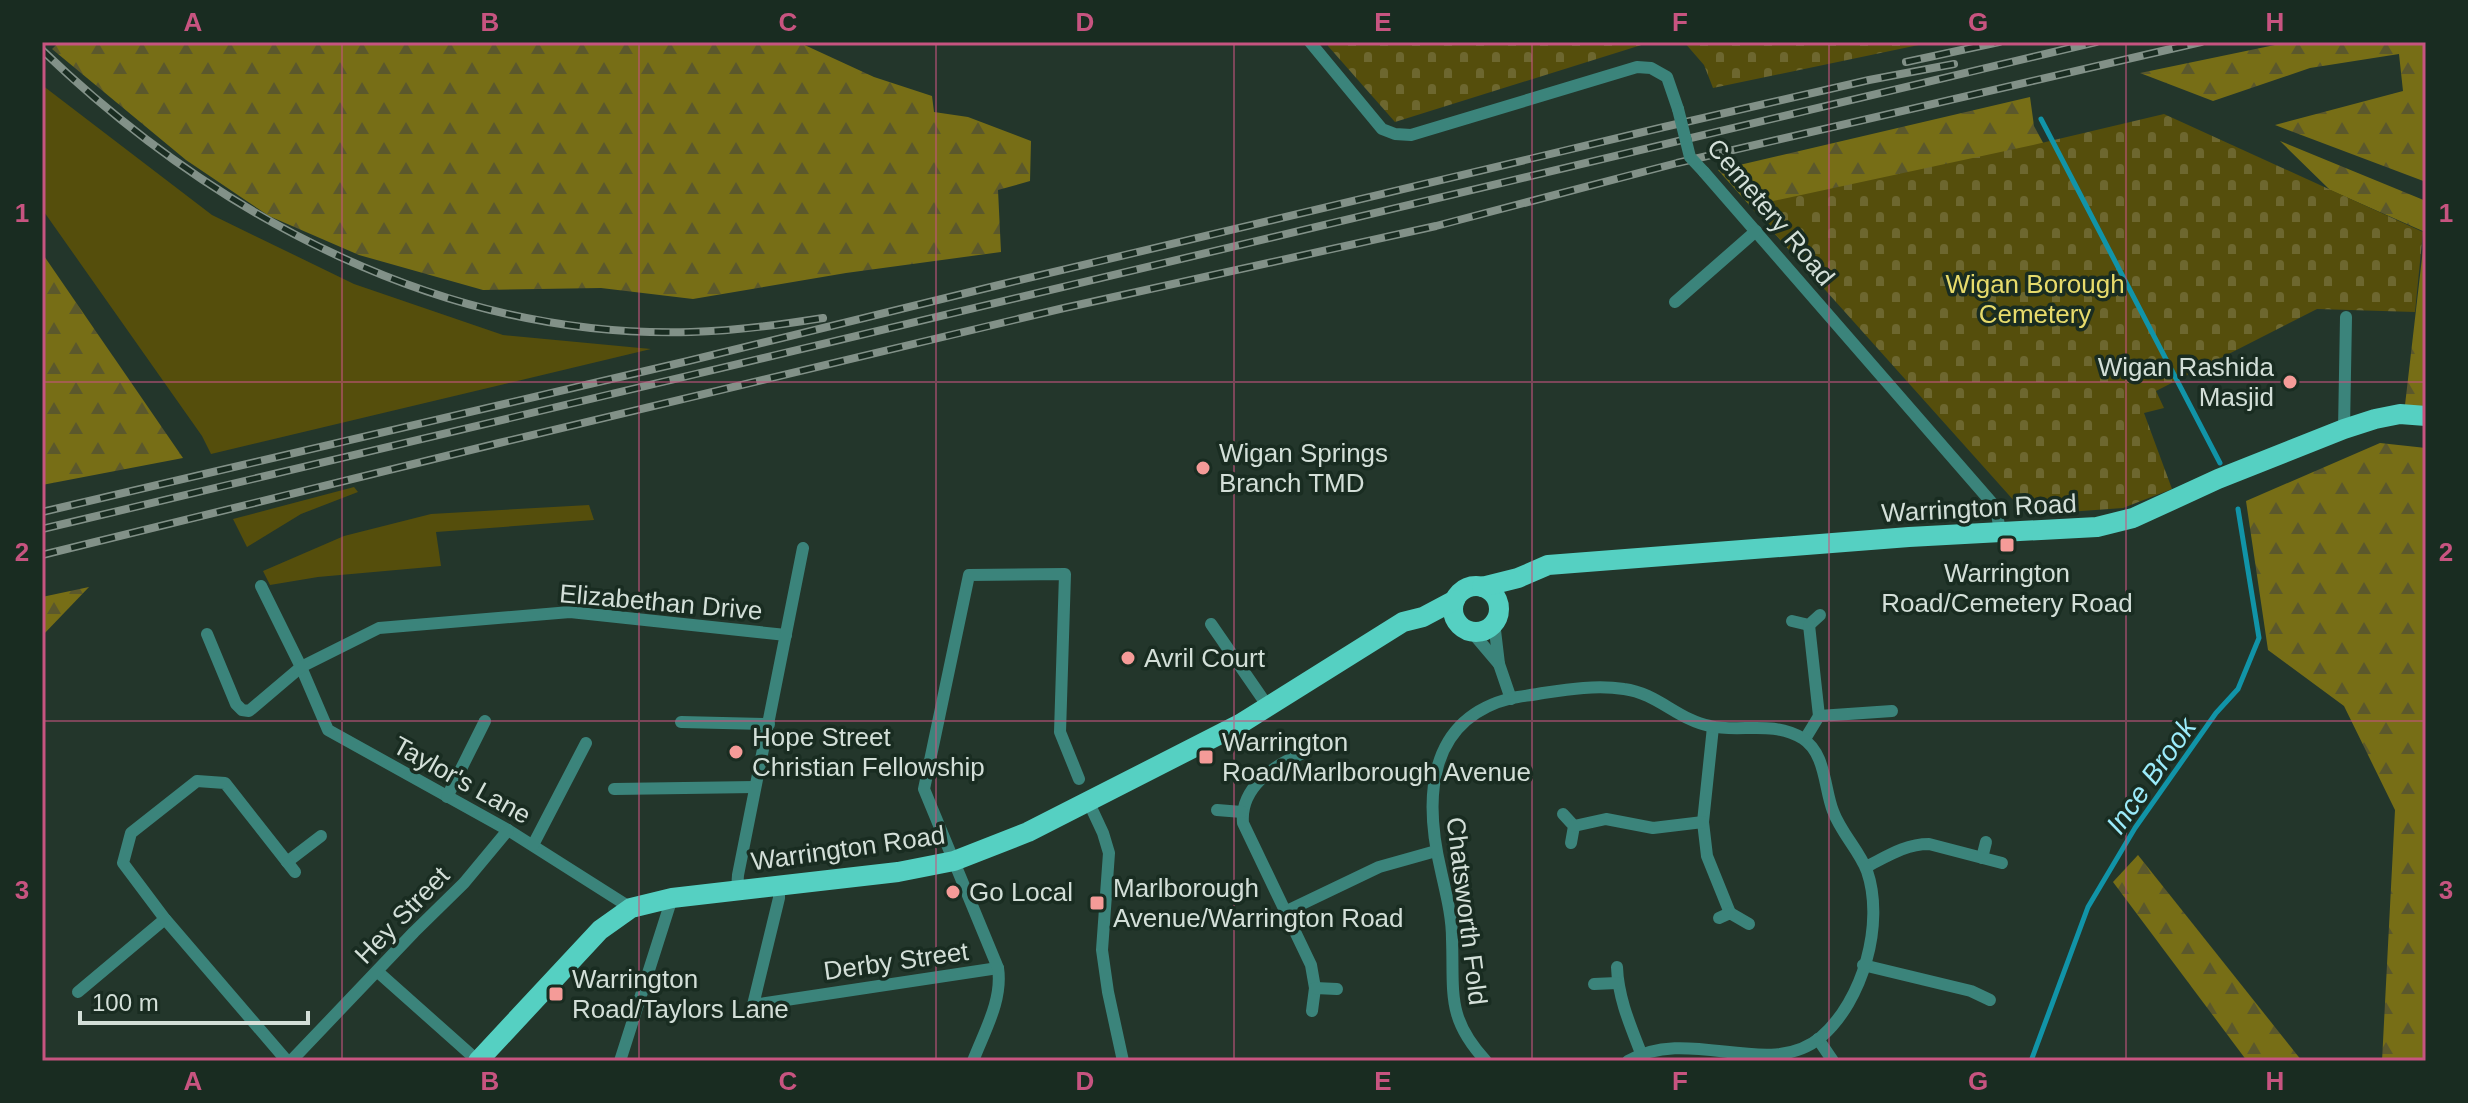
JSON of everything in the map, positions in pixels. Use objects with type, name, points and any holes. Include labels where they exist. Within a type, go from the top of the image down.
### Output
[{"type":"main road","name":"Warrington Road","points":[[1482,587],[1518,578],[1548,565],[1662,554],[2097,527],[2133,518],[2218,479],[2344,429],[2400,414],[2426,416]]},
{"type":"main road","points":[[1423,617],[1484,630],[1518,578]]},
{"type":"main road","points":[[1465,628],[1453,613],[1455,600],[1469,587],[1482,587],[1494,595],[1496,615]]},
{"type":"main road","name":"Warrington Road","points":[[478,1061],[600,930],[631,908],[672,898],[898,872],[954,861],[1028,832],[1089,803],[1269,708],[1403,622],[1423,617],[1455,600]]},
{"type":"street","name":"Cemetery Road","points":[[1310,42],[1382,129],[1395,134],[1411,135],[1637,67],[1651,68],[1667,77],[1690,157],[1992,503],[2000,531]]},
{"type":"street","points":[[1675,302],[1756,231]]},
{"type":"street","points":[[2344,429],[2346,317]]},
{"type":"street","points":[[737,890],[803,548]]},
{"type":"street","points":[[973,1061],[998,995],[998,968],[924,789],[969,575],[1065,574],[1060,732],[1079,779]]},
{"type":"street","name":"Taylor's Lane","points":[[261,586],[328,730],[508,830],[631,908]]},
{"type":"street","name":"Elizabethan Drive","points":[[207,634],[236,704],[242,710],[249,711],[301,667],[379,628],[570,612],[786,635]]},
{"type":"street","points":[[1496,615],[1499,664],[1511,699]]},
{"type":"street","points":[[1809,625],[1820,615]]},
{"type":"street","points":[[1792,621],[1809,625]]},
{"type":"street","points":[[1211,624],[1269,708]]},
{"type":"street","points":[[1628,1061],[1641,1053],[1681,1047],[1726,1056],[1788,1054],[1802,1050],[1818,1039],[1847,1008],[1874,924],[1871,886],[1866,867],[1833,811],[1821,764],[1805,739],[1819,716],[1809,625]]},
{"type":"street","points":[[1465,628],[1499,664]]},
{"type":"street","name":"Chatsworth Fold","points":[[1486,1061],[1469,1042],[1454,1008],[1449,906],[1436,851],[1432,800],[1435,775],[1441,754],[1452,735],[1484,709],[1511,699],[1582,687],[1624,689],[1655,699],[1696,722],[1713,727],[1771,728],[1805,739]]},
{"type":"street","points":[[1819,716],[1892,711]]},
{"type":"street","points":[[447,797],[485,721]]},
{"type":"street","points":[[681,722],[769,724]]},
{"type":"street","points":[[1713,727],[1703,822],[1707,856],[1725,916],[1749,924]]},
{"type":"street","points":[[533,845],[586,743]]},
{"type":"street","points":[[1274,751],[1281,763]]},
{"type":"street","points":[[1301,754],[1272,768],[1254,789],[1242,812],[1243,823],[1311,965],[1315,988],[1312,1011]]},
{"type":"street","points":[[1074,766],[1086,759]]},
{"type":"street","points":[[289,1061],[165,919],[123,863],[131,833],[197,781],[225,783],[291,867],[321,836]]},
{"type":"street","points":[[614,789],[755,787]]},
{"type":"street","points":[[1089,803],[1109,853],[1102,950],[1123,1061]]},
{"type":"street","points":[[1217,810],[1242,812]]},
{"type":"street","points":[[1563,814],[1574,826]]},
{"type":"street","points":[[1574,826],[1606,819],[1653,828],[1703,822]]},
{"type":"street","points":[[1571,843],[1574,826]]},
{"type":"street","name":"Hey Street","points":[[289,1061],[464,883],[508,830]]},
{"type":"street","points":[[1982,858],[1986,842]]},
{"type":"street","points":[[1866,867],[1906,846],[1917,844],[1929,844],[2002,863]]},
{"type":"street","points":[[1287,911],[1379,867],[1436,851]]},
{"type":"street","name":"Derby Street","points":[[779,885],[779,898],[753,1005],[998,968]]},
{"type":"street","points":[[620,1061],[672,898]]},
{"type":"street","points":[[78,992],[165,919]]},
{"type":"street","points":[[1863,965],[1973,985],[1990,1000]]},
{"type":"street","points":[[1617,967],[1617,983],[1623,1006],[1641,1053]]},
{"type":"street","points":[[378,972],[478,1061]]},
{"type":"street","points":[[1594,984],[1617,983]]},
{"type":"street","points":[[1315,988],[1337,989]]},
{"type":"street","points":[[1818,1039],[1833,1061]]},
{"type":"green space","points":[[59,42],[798,42],[874,77],[932,96],[934,112],[968,117],[1031,141],[1030,181],[998,190],[1001,252],[846,273],[693,299],[601,288],[483,290],[359,255],[269,216],[186,160],[52,49]]},
{"type":"green space","points":[[1328,42],[1651,42],[1395,122],[1328,46]]},
{"type":"green space","points":[[1684,42],[1933,42],[1713,88],[1704,65]]},
{"type":"green space","points":[[2289,42],[2426,42],[2426,182],[2275,125],[2403,91],[2399,54],[2310,68],[2213,101],[2140,73]]},
{"type":"green space","points":[[42,85],[212,215],[354,284],[503,335],[651,349],[211,454],[202,436],[42,209]]},
{"type":"green space","points":[[2030,97],[2034,126],[2087,224],[1792,253],[1718,170]]},
{"type":"green space","name":"Wigan Borough Cemetery","points":[[2164,114],[2423,232],[2415,312],[2317,309],[2156,391],[2164,408],[2144,413],[2172,489],[2123,508],[2054,513],[2016,503],[1750,206],[2033,145]]},
{"type":"green space","points":[[2280,141],[2426,201],[2426,408],[2405,405],[2425,232],[2330,190]]},
{"type":"green space","points":[[42,253],[183,458],[42,485]]},
{"type":"green space","points":[[2380,443],[2426,448],[2426,1061],[2382,1061],[2395,810],[2344,706],[2268,650],[2246,501]]},
{"type":"green space","points":[[354,487],[358,492],[301,514],[247,547],[233,519]]},
{"type":"green space","points":[[589,505],[594,520],[436,532],[441,566],[318,577],[270,585],[263,571],[344,536],[431,514]]},
{"type":"green space","points":[[89,587],[42,636],[42,597]]},
{"type":"green space","points":[[2138,855],[2302,1061],[2247,1061],[2113,882]]},
{"type":"waterway","name":"Ince Brook","points":[[2041,119],[2220,463]]},
{"type":"waterway","name":"Ince Brook","points":[[2031,1061],[2088,907],[2135,828],[2216,713],[2238,689],[2259,638],[2238,509]]},
{"type":"railway","points":[[1906,62],[1999,42]]},
{"type":"railway","points":[[42,529],[2096,42]]},
{"type":"railway","points":[[42,555],[1064,308],[1436,226],[1677,163],[2201,42]]},
{"type":"railway","points":[[42,50],[110,110],[182,166],[259,214],[339,256],[423,290],[510,314],[599,329],[691,332],[823,318]]},
{"type":"railway","points":[[42,512],[1664,127],[1869,80],[1954,64]]},
{"type":"place","name":"Wigan Rashida Masjid","points":[[2290,382]]},
{"type":"place","name":"Wigan Springs Branch TMD","points":[[1203,468]]},
{"type":"place","name":"Warrington Road/Cemetery Road","points":[[2007,545]]},
{"type":"place","name":"Avril Court","points":[[1128,658]]},
{"type":"place","name":"Hope Street Christian Fellowship","points":[[736,752]]},
{"type":"place","name":"Warrington Road/Marlborough Avenue","points":[[1206,757]]},
{"type":"place","name":"Go Local","points":[[953,892]]},
{"type":"place","name":"Marlborough Avenue/Warrington Road","points":[[1097,903]]},
{"type":"place","name":"Warrington Road/Taylors Lane","points":[[556,994]]}]
